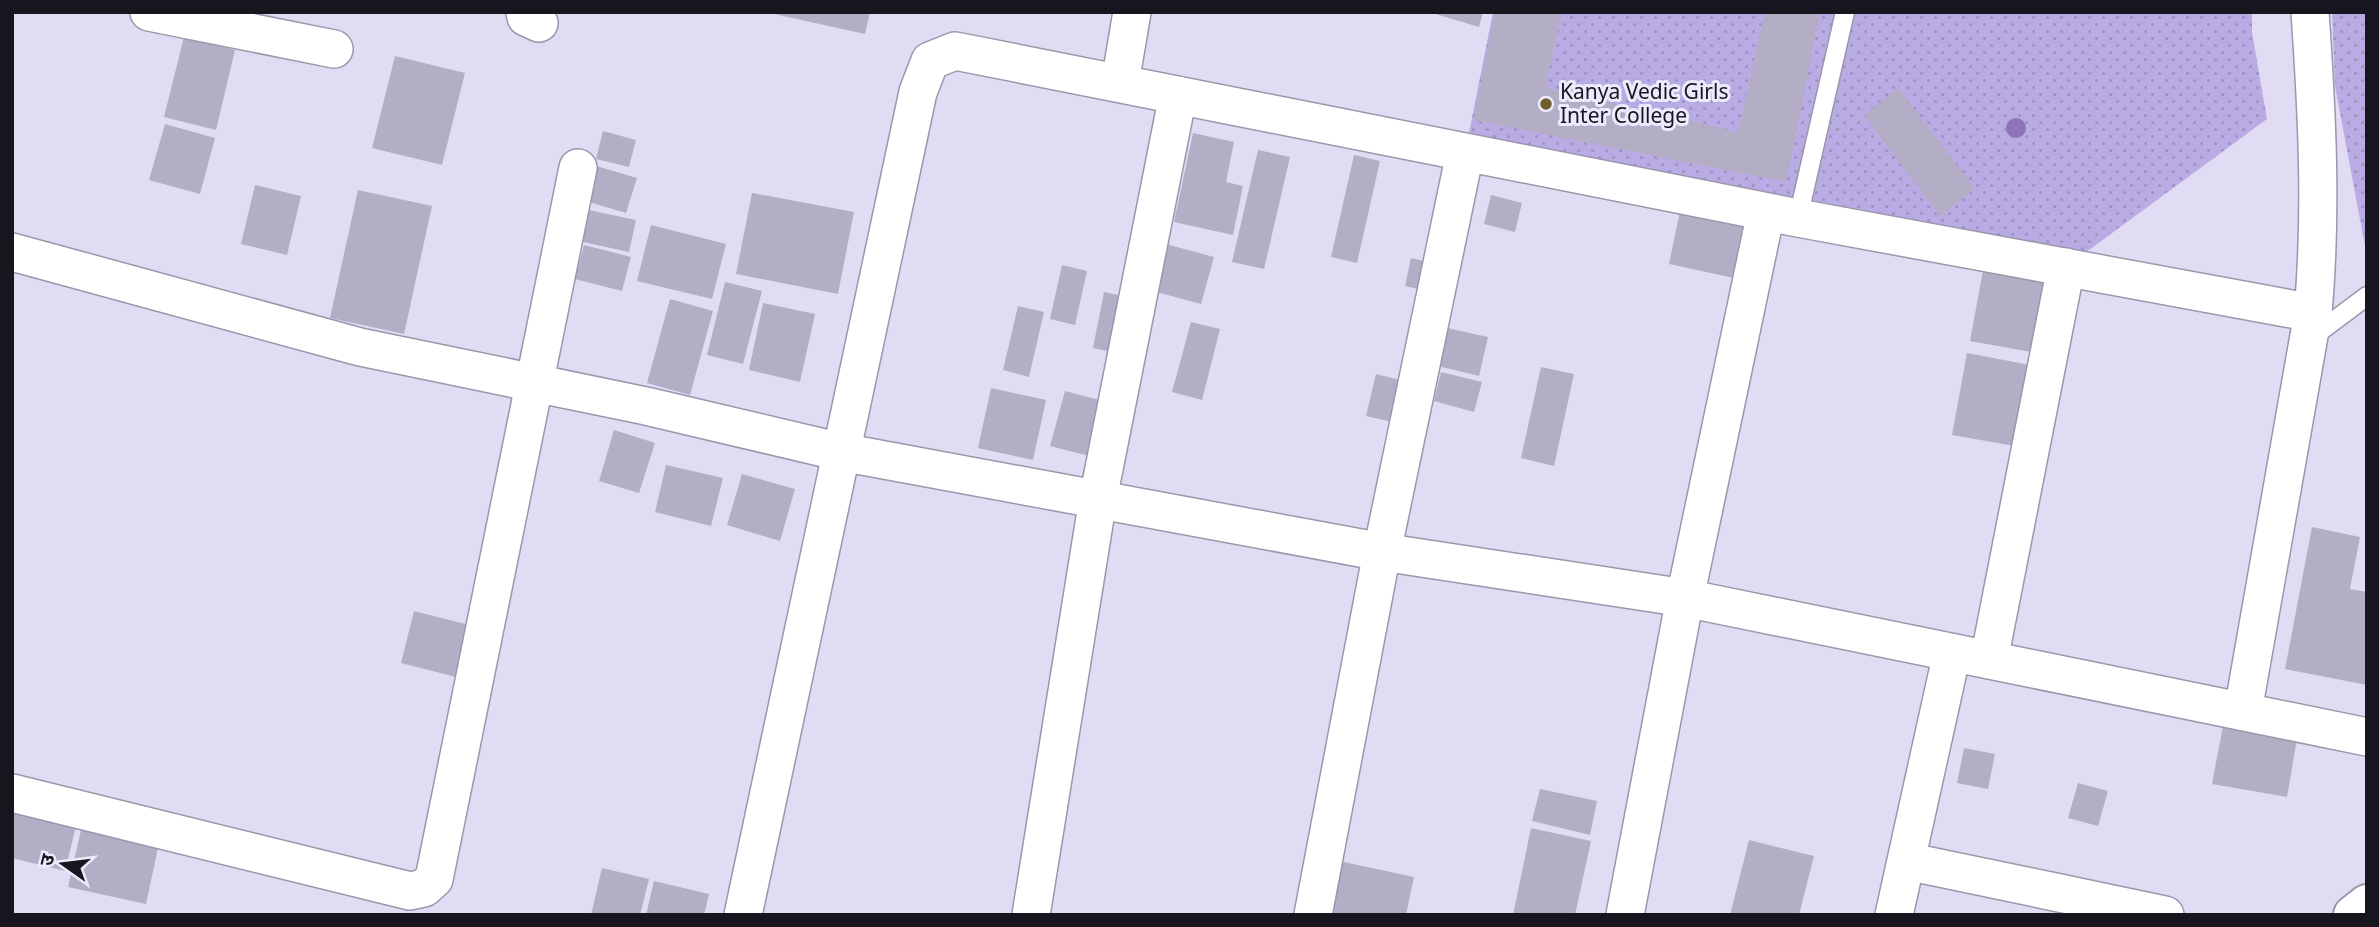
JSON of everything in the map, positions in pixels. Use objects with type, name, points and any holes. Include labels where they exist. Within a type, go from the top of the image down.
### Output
[{"type":"highway","points":[[2353,915],[2367,904]]},
{"type":"street","points":[[149,12],[334,49]]},
{"type":"street","points":[[1120,83],[1132,12]]},
{"type":"street","points":[[2243,711],[2311,326],[2318,261],[2318,134],[2310,12]]},
{"type":"street","points":[[743,915],[918,92],[930,61],[955,51],[1782,215],[2066,267],[2311,326]]},
{"type":"street","points":[[1031,915],[1098,499],[1178,95]]},
{"type":"street","points":[[1313,915],[1382,552],[1465,153]]},
{"type":"street","points":[[12,793],[410,891],[424,888],[434,879],[440,861],[533,382],[578,168]]},
{"type":"street","points":[[1625,915],[1685,598],[1782,215]]},
{"type":"street","points":[[12,252],[360,346],[841,452],[1382,552],[1685,598],[2367,737]]},
{"type":"street","points":[[1989,660],[2066,267]]},
{"type":"street","points":[[1894,915],[1952,653]]},
{"type":"street","points":[[1906,861],[2165,915]]},
{"type":"lane","points":[[1782,215],[1845,12]]},
{"type":"lane","points":[[2311,326],[2367,296]]},
{"type":"shaded area","points":[[1493,12],[2252,12],[2252,32],[2267,119],[2066,267],[1465,153]]},
{"type":"shaded area","points":[[2332,12],[2367,12],[2365,246],[2335,86]]},
{"type":"building","points":[[765,12],[870,12],[865,34]]},
{"type":"building","points":[[1429,12],[1483,12],[1479,27]]},
{"type":"building","name":"Kanya Vedic Girls Inter College","points":[[1495,12],[1562,12],[1545,88],[1738,132],[1765,12],[1820,12],[1786,182],[1474,120]]},
{"type":"building","points":[[184,37],[235,50],[216,130],[164,117]]},
{"type":"building","points":[[395,56],[465,73],[442,165],[372,148]]},
{"type":"building","points":[[1898,88],[1975,189],[1940,216],[1864,115]]},
{"type":"building","points":[[165,124],[215,138],[200,194],[149,180]]},
{"type":"building","points":[[603,131],[636,140],[629,167],[596,159]]},
{"type":"building","points":[[1193,133],[1234,142],[1226,182],[1243,186],[1233,235],[1174,222]]},
{"type":"building","points":[[1258,150],[1290,157],[1264,269],[1232,262]]},
{"type":"building","points":[[1354,155],[1380,161],[1357,263],[1331,257]]},
{"type":"building","points":[[593,165],[637,178],[626,213],[582,200]]},
{"type":"building","points":[[255,185],[301,196],[287,255],[241,244]]},
{"type":"building","points":[[358,190],[432,206],[404,334],[330,318]]},
{"type":"building","points":[[752,193],[854,212],[838,294],[736,274]]},
{"type":"building","points":[[1491,195],[1522,203],[1515,232],[1484,224]]},
{"type":"building","points":[[589,210],[636,220],[629,252],[583,242]]},
{"type":"building","points":[[1680,211],[1745,225],[1734,278],[1669,264]]},
{"type":"building","points":[[651,225],[726,244],[712,299],[637,281]]},
{"type":"building","points":[[1166,244],[1214,257],[1201,304],[1153,291]]},
{"type":"building","points":[[584,245],[631,257],[622,291],[575,279]]},
{"type":"building","points":[[1986,254],[2057,267],[2042,354],[1970,341]]},
{"type":"building","points":[[1411,258],[1437,264],[1431,292],[1405,286]]},
{"type":"building","points":[[1062,265],[1087,271],[1075,325],[1050,319]]},
{"type":"building","points":[[725,282],[762,291],[743,364],[707,355]]},
{"type":"building","points":[[1104,292],[1133,298],[1121,354],[1093,348]]},
{"type":"building","points":[[670,299],[713,311],[690,395],[647,383]]},
{"type":"building","points":[[763,303],[815,314],[800,382],[749,370]]},
{"type":"building","points":[[1018,306],[1044,312],[1029,377],[1003,370]]},
{"type":"building","points":[[1191,322],[1220,329],[1202,400],[1172,392]]},
{"type":"building","points":[[1447,328],[1488,337],[1479,376],[1438,366]]},
{"type":"building","points":[[1967,353],[2041,367],[2026,448],[1952,435]]},
{"type":"building","points":[[1541,367],[1574,374],[1554,466],[1521,458]]},
{"type":"building","points":[[1441,372],[1482,382],[1474,412],[1434,401]]},
{"type":"building","points":[[1376,374],[1412,383],[1401,424],[1366,416]]},
{"type":"building","points":[[991,388],[1046,400],[1033,460],[978,448]]},
{"type":"building","points":[[1065,391],[1115,404],[1101,459],[1050,446]]},
{"type":"building","points":[[614,430],[655,443],[639,493],[599,481]]},
{"type":"building","points":[[666,465],[723,478],[711,526],[655,512]]},
{"type":"building","points":[[742,474],[795,489],[780,541],[727,525]]},
{"type":"building","points":[[2312,527],[2360,537],[2350,589],[2367,592],[2367,685],[2285,669]]},
{"type":"building","points":[[414,611],[469,625],[456,677],[401,663]]},
{"type":"building","points":[[2223,726],[2297,739],[2287,797],[2212,784]]},
{"type":"building","points":[[1964,748],[1995,754],[1988,789],[1957,783]]},
{"type":"building","points":[[2078,783],[2108,791],[2098,826],[2068,818]]},
{"type":"building","points":[[1540,789],[1597,801],[1590,835],[1532,821]]},
{"type":"building","points":[[12,802],[78,818],[65,871],[12,858]]},
{"type":"building","points":[[84,817],[161,834],[146,904],[68,887]]},
{"type":"building","points":[[1531,828],[1591,841],[1575,915],[1513,915]]},
{"type":"building","points":[[1749,840],[1814,856],[1799,915],[1730,915]]},
{"type":"building","points":[[1339,861],[1414,877],[1406,915],[1328,915]]},
{"type":"building","points":[[602,868],[649,879],[640,915],[591,915]]},
{"type":"building","points":[[654,881],[709,894],[704,915],[646,915]]},
{"type":"place","name":"Kanya Vedic Girls Inter College","points":[[1546,104]]}]
